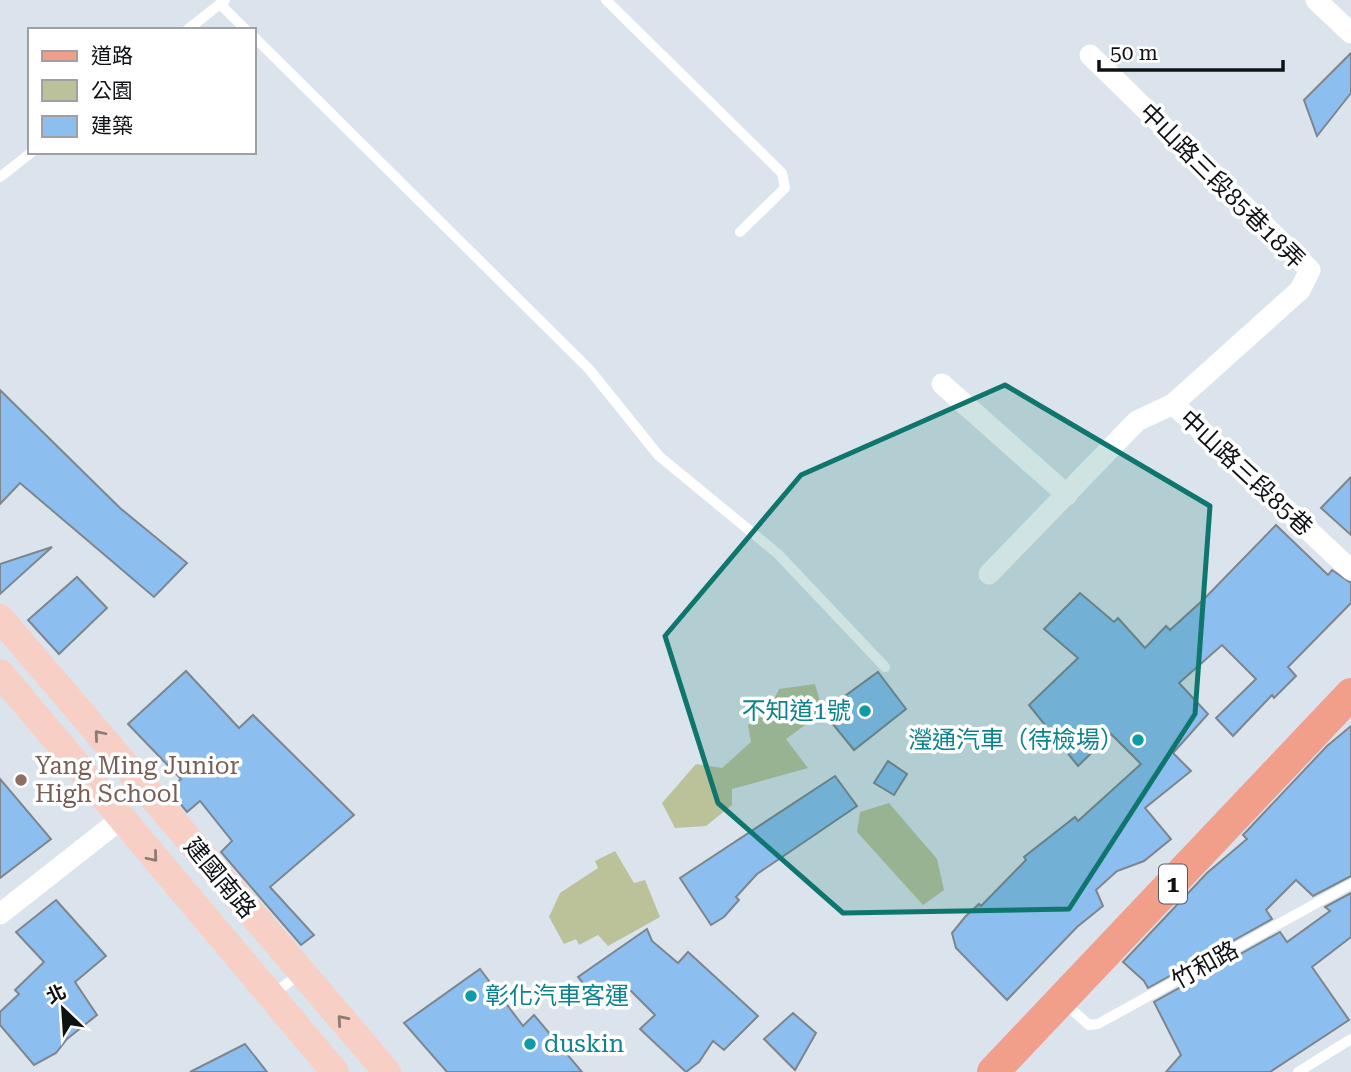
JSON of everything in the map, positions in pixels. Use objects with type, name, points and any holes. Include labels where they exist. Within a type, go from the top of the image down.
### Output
[{"type":"main road","name":"1","points":[[993,1072],[1351,694]]},
{"type":"street","points":[[1316,0],[1351,33]]},
{"type":"street","name":"中山路三段85巷18弄","points":[[1090,55],[1310,270],[1300,290],[1173,404]]},
{"type":"street","points":[[942,384],[1067,495]]},
{"type":"street","name":"中山路三段85巷","points":[[989,574],[1137,421],[1173,404],[1351,570]]},
{"type":"street","name":"建國南路","points":[[0,618],[387,1072]]},
{"type":"street","name":"建國南路","points":[[0,673],[335,1072]]},
{"type":"street","points":[[0,914],[121,819]]},
{"type":"lane","points":[[606,0],[782,173],[785,188],[740,232]]},
{"type":"lane","points":[[190,28],[223,2],[244,28]]},
{"type":"lane","points":[[256,39],[589,369],[659,456],[778,554],[885,667]]},
{"type":"lane","points":[[0,177],[29,154]]},
{"type":"lane","name":"竹和路","points":[[1062,1001],[1089,1025],[1098,1024],[1351,884]]},
{"type":"lane","points":[[270,997],[301,973]]},
{"type":"lane","points":[[1298,1072],[1351,1039]]},
{"type":"highlighted area","points":[[1005,385],[1210,506],[1195,714],[1069,909],[843,913],[718,803],[665,636],[801,475]]},
{"type":"green space","points":[[815,684],[823,712],[786,739],[808,768],[732,789],[732,805],[706,826],[675,828],[662,803],[696,764],[722,768],[751,742],[748,725],[768,712],[779,689]]},
{"type":"green space","points":[[889,803],[937,859],[944,890],[923,905],[857,832],[860,812]]},
{"type":"green space","points":[[615,851],[634,883],[645,880],[660,917],[608,946],[598,935],[579,945],[576,939],[564,944],[549,917],[560,893],[598,868],[595,861]]},
{"type":"building","points":[[1351,53],[1351,93],[1317,136],[1304,100]]},
{"type":"building","points":[[0,390],[120,508],[187,563],[154,597],[20,483],[0,504]]},
{"type":"building","points":[[1351,477],[1351,535],[1321,508]]},
{"type":"building","points":[[1276,525],[1328,575],[1332,570],[1351,583],[1351,603],[1288,667],[1296,676],[1274,698],[1272,695],[1233,736],[1216,718],[1256,679],[1222,645],[1179,683],[1208,714],[1173,753],[1191,771],[1145,808],[1171,839],[1144,861],[1117,871],[1096,890],[1103,906],[1077,927],[1007,1000],[956,948],[952,933],[965,917],[979,904],[981,906],[1026,860],[1024,857],[1075,817],[1078,821],[1141,764],[1111,734],[1078,766],[1029,705],[1078,658],[1044,629],[1080,593],[1114,622],[1118,618],[1145,648],[1166,626],[1170,630],[1204,599]]},
{"type":"building","points":[[52,547],[0,594],[0,564]]},
{"type":"building","points":[[77,577],[107,608],[59,654],[28,620]]},
{"type":"building","points":[[186,671],[239,728],[253,715],[354,815],[270,887],[314,935],[301,945],[221,852],[232,841],[200,801],[187,812],[169,790],[181,779],[128,724]]},
{"type":"building","name":"不知道1號","points":[[878,672],[906,709],[854,750],[823,712]]},
{"type":"building","points":[[1351,726],[1351,876],[1313,896],[1296,880],[1266,910],[1272,919],[1148,988],[1123,962],[1207,873],[1247,839],[1243,835],[1327,746]]},
{"type":"building","points":[[888,761],[907,774],[894,795],[874,783]]},
{"type":"building","points":[[835,776],[857,806],[757,874],[736,897],[739,900],[724,917],[711,925],[680,878]]},
{"type":"building","points":[[0,779],[51,839],[0,878]]},
{"type":"building","points":[[1351,893],[1351,937],[1312,967],[1349,1020],[1270,1072],[1166,1072],[1181,1055],[1154,1002],[1280,932],[1287,942],[1330,911],[1325,907]]},
{"type":"building","points":[[56,900],[106,956],[75,982],[97,1015],[67,1039],[56,1053],[34,1065],[0,1025],[0,1012],[19,994],[15,990],[44,962],[16,932]]},
{"type":"building","points":[[647,929],[652,941],[678,963],[688,952],[758,1016],[724,1050],[713,1041],[699,1062],[686,1072],[640,1029],[655,1015],[627,987],[610,1005],[587,988],[578,977]]},
{"type":"building","name":"彰化汽車客運","points":[[480,969],[523,1026],[534,1015],[582,1072],[447,1072],[404,1023]]},
{"type":"building","points":[[793,1013],[816,1033],[795,1070],[764,1039]]},
{"type":"building","points":[[245,1044],[267,1072],[190,1072]]},
{"type":"place","name":"不知道1號","points":[[865,711]]},
{"type":"place","name":"瀅通汽車（待檢場）","points":[[1138,740]]},
{"type":"place","name":"Yang Ming Junior High School","points":[[21,780]]},
{"type":"place","name":"彰化汽車客運","points":[[471,996]]},
{"type":"place","name":"duskin","points":[[530,1044]]}]
